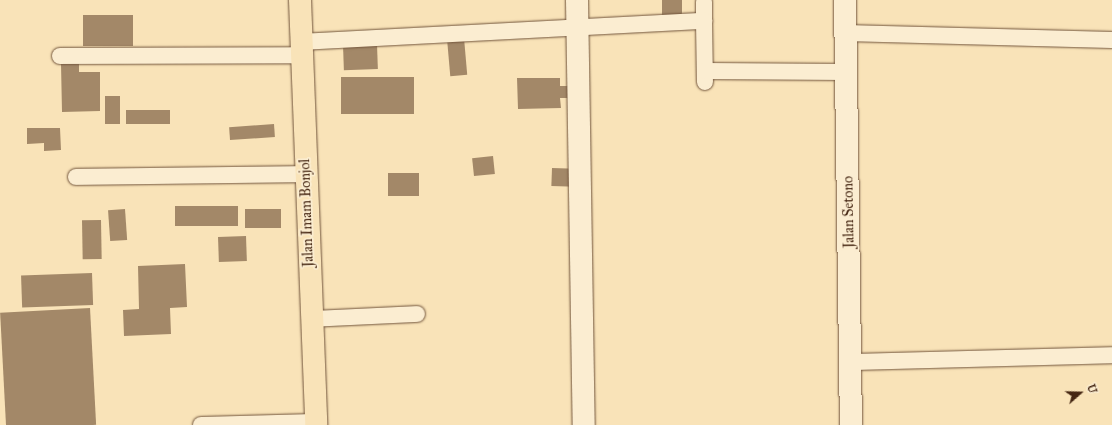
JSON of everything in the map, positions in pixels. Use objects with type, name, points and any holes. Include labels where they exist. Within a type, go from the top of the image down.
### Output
[{"type":"main road","name":"Jalan Imam Bonjol","points":[[300,0],[300,48],[316,423]]},
{"type":"street","points":[[577,0],[584,425]]},
{"type":"street","name":"Jalan Setono","points":[[845,0],[852,362],[851,425]]},
{"type":"street","points":[[704,2],[705,76],[846,72]]},
{"type":"street","points":[[60,56],[300,48],[577,27],[704,21]]},
{"type":"street","points":[[845,33],[1112,40]]},
{"type":"street","points":[[76,177],[306,174]]},
{"type":"street","points":[[311,319],[418,314]]},
{"type":"street","points":[[852,362],[1112,355]]},
{"type":"street","points":[[201,425],[316,423]]},
{"type":"building","points":[[662,0],[682,0],[682,16],[662,16]]},
{"type":"building","points":[[83,15],[133,15],[133,46],[83,46]]},
{"type":"building","points":[[464,38],[467,75],[450,76],[447,39]]},
{"type":"building","points":[[377,44],[378,69],[344,70],[343,45]]},
{"type":"building","points":[[61,64],[79,64],[79,72],[100,72],[100,111],[62,112]]},
{"type":"building","points":[[341,77],[414,77],[414,114],[341,114]]},
{"type":"building","points":[[517,78],[560,78],[560,86],[569,86],[569,98],[560,98],[561,108],[518,109]]},
{"type":"building","points":[[105,96],[120,96],[120,124],[105,124]]},
{"type":"building","points":[[126,110],[170,110],[170,124],[126,124]]},
{"type":"building","points":[[274,124],[275,137],[230,140],[229,127]]},
{"type":"building","points":[[27,128],[60,128],[61,150],[44,151],[44,143],[27,144]]},
{"type":"building","points":[[493,156],[495,174],[474,176],[472,158]]},
{"type":"building","points":[[552,168],[576,169],[575,187],[551,186]]},
{"type":"building","points":[[388,173],[419,173],[419,196],[388,196]]},
{"type":"building","points":[[175,206],[238,206],[238,226],[175,226]]},
{"type":"building","points":[[125,209],[127,240],[110,241],[108,210]]},
{"type":"building","points":[[245,209],[281,209],[281,228],[245,228]]},
{"type":"building","points":[[82,220],[101,220],[102,259],[83,259]]},
{"type":"building","points":[[246,236],[247,261],[219,262],[218,237]]},
{"type":"building","points":[[185,264],[187,307],[170,308],[171,334],[124,336],[123,310],[139,309],[138,266]]},
{"type":"building","points":[[92,273],[93,305],[22,307],[21,275]]},
{"type":"building","points":[[90,308],[96,425],[6,425],[0,313]]}]
